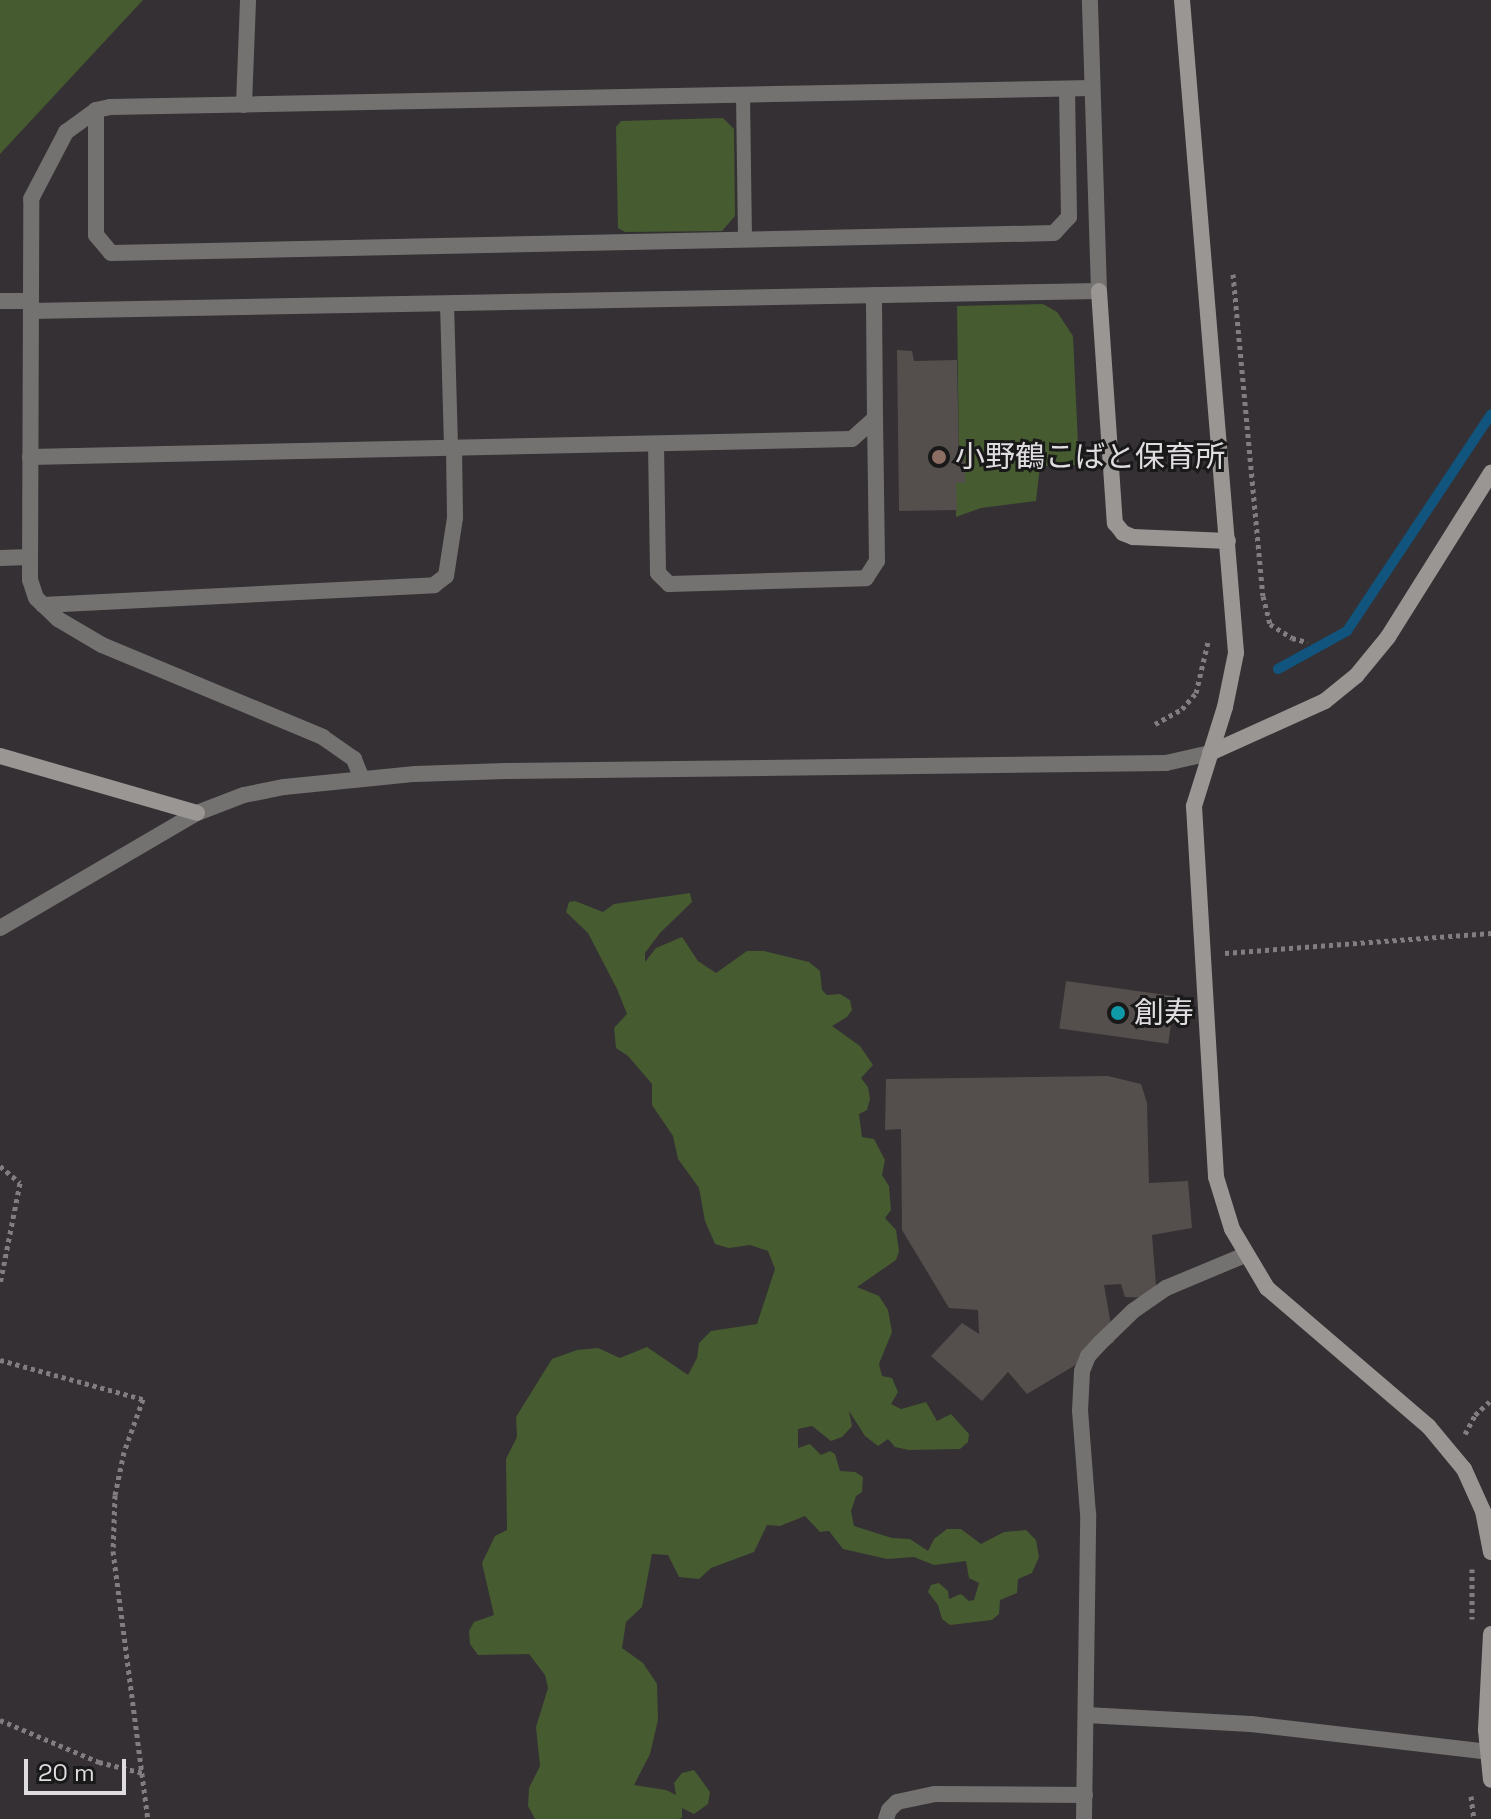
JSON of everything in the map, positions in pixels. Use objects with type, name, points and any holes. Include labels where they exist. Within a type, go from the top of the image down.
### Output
[{"type":"street","points":[[244,105],[248,0]]},
{"type":"street","points":[[1090,0],[1099,291],[1115,523],[1123,533],[1133,537],[1228,541]]},
{"type":"street","points":[[1182,0],[1236,653],[1194,806],[1212,1154],[1225,1214],[1245,1255],[1278,1300],[1442,1439],[1464,1469],[1478,1496],[1491,1552]]},
{"type":"street","points":[[362,779],[354,759],[323,737],[102,645],[43,605],[32,590],[30,208],[36,184],[66,132],[96,110],[1092,88]]},
{"type":"street","points":[[96,110],[96,235],[111,253],[745,240],[1054,233],[1069,217],[1067,89]]},
{"type":"street","points":[[0,301],[31,306],[447,303],[1099,291]]},
{"type":"street","points":[[656,444],[658,573],[669,584],[866,578],[877,561],[874,295]]},
{"type":"street","points":[[30,457],[852,439],[875,418]]},
{"type":"street","points":[[43,605],[434,585],[446,576],[455,518],[452,448]]},
{"type":"street","points":[[0,928],[197,813],[244,795],[284,787],[505,771],[1166,763],[1210,753],[1325,701],[1349,683],[1388,637],[1491,473]]},
{"type":"street","points":[[0,558],[30,557]]},
{"type":"street","points":[[0,756],[197,813]]},
{"type":"street","points":[[1084,1819],[1088,1514],[1080,1411],[1082,1371],[1099,1344],[1133,1311],[1166,1288],[1245,1255]]},
{"type":"street","points":[[1491,1634],[1488,1752],[1491,1780]]},
{"type":"street","points":[[1086,1715],[1251,1724],[1488,1752]]},
{"type":"street","points":[[886,1819],[897,1802],[935,1794],[1085,1795]]},
{"type":"lane","points":[[743,95],[745,240]]},
{"type":"lane","points":[[447,303],[452,448]]},
{"type":"path","points":[[1233,267],[1263,596],[1270,624],[1292,638],[1307,642]]},
{"type":"path","points":[[1155,724],[1182,709],[1196,693],[1204,670],[1208,634]]},
{"type":"path","points":[[1201,955],[1491,933]]},
{"type":"path","points":[[0,1166],[20,1183],[0,1284]]},
{"type":"path","points":[[0,1360],[143,1399],[124,1452],[115,1495],[113,1551],[148,1819]]},
{"type":"path","points":[[1464,1435],[1475,1415],[1491,1400]]},
{"type":"path","points":[[0,1720],[99,1762],[143,1773]]},
{"type":"green space","points":[[0,0],[143,0],[0,154]]},
{"type":"green space","points":[[723,118],[734,129],[735,216],[722,231],[625,232],[618,228],[616,127],[621,121]]},
{"type":"green space","points":[[1043,304],[1057,312],[1073,336],[1079,465],[1040,466],[1036,501],[981,508],[956,517],[956,483],[965,461],[959,459],[957,306]]},
{"type":"green space","points":[[690,893],[692,902],[660,933],[645,953],[645,962],[656,948],[682,937],[698,961],[716,973],[747,951],[764,951],[809,962],[820,971],[822,990],[827,995],[840,994],[850,1000],[852,1010],[832,1026],[860,1046],[873,1065],[861,1078],[868,1087],[870,1099],[867,1110],[859,1114],[862,1137],[874,1139],[885,1160],[882,1175],[889,1186],[891,1210],[885,1218],[896,1230],[899,1251],[896,1260],[857,1287],[879,1296],[888,1310],[892,1332],[879,1364],[882,1376],[892,1378],[898,1392],[891,1404],[901,1409],[926,1402],[937,1421],[951,1414],[969,1434],[968,1442],[960,1449],[909,1450],[895,1447],[888,1439],[878,1446],[865,1436],[849,1411],[852,1426],[842,1437],[831,1441],[812,1426],[798,1429],[798,1448],[810,1444],[821,1455],[830,1451],[835,1454],[840,1471],[855,1472],[863,1477],[862,1492],[856,1496],[851,1511],[854,1526],[892,1538],[910,1539],[928,1551],[934,1539],[947,1529],[961,1529],[981,1544],[1004,1532],[1026,1530],[1036,1540],[1039,1557],[1032,1573],[1018,1579],[1017,1593],[1000,1600],[999,1614],[992,1620],[950,1625],[942,1619],[938,1605],[928,1592],[931,1585],[939,1583],[948,1591],[949,1599],[961,1594],[969,1601],[974,1600],[979,1583],[969,1578],[966,1561],[934,1565],[914,1557],[887,1559],[843,1549],[829,1531],[820,1532],[805,1516],[780,1526],[767,1525],[754,1552],[711,1568],[699,1579],[679,1577],[668,1555],[652,1554],[642,1607],[626,1622],[622,1648],[643,1663],[657,1684],[658,1720],[650,1754],[634,1785],[666,1790],[676,1795],[674,1783],[682,1773],[694,1770],[710,1792],[708,1804],[694,1814],[682,1808],[682,1818],[678,1819],[535,1819],[528,1806],[529,1788],[540,1766],[536,1727],[548,1688],[545,1675],[529,1654],[478,1655],[470,1644],[469,1631],[474,1622],[494,1615],[482,1563],[495,1536],[507,1530],[506,1459],[517,1437],[516,1417],[552,1359],[577,1350],[598,1348],[620,1358],[647,1347],[688,1375],[697,1358],[699,1343],[711,1331],[757,1324],[775,1269],[768,1251],[750,1245],[729,1248],[715,1244],[705,1221],[699,1188],[678,1159],[673,1136],[652,1105],[652,1084],[628,1056],[616,1048],[614,1028],[627,1014],[617,989],[588,933],[566,912],[569,902],[575,901],[603,912],[614,904]]},
{"type":"building","points":[[897,350],[912,351],[914,361],[957,360],[959,459],[965,461],[965,483],[956,483],[957,510],[899,511]]},
{"type":"building","name":"創寿","points":[[1066,981],[1175,996],[1168,1044],[1059,1029]]},
{"type":"building","points":[[1108,1076],[1141,1084],[1147,1103],[1149,1183],[1188,1181],[1192,1228],[1152,1235],[1157,1298],[1125,1297],[1121,1284],[1104,1285],[1114,1342],[1027,1394],[1008,1372],[982,1401],[931,1356],[962,1323],[979,1334],[978,1310],[949,1308],[902,1230],[901,1129],[885,1130],[886,1079]]},
{"type":"waterway","points":[[1278,669],[1347,631],[1491,414]]},
{"type":"place","name":"小野鶴こばと保育所","points":[[939,457]]},
{"type":"place","name":"創寿","points":[[1118,1013]]}]
